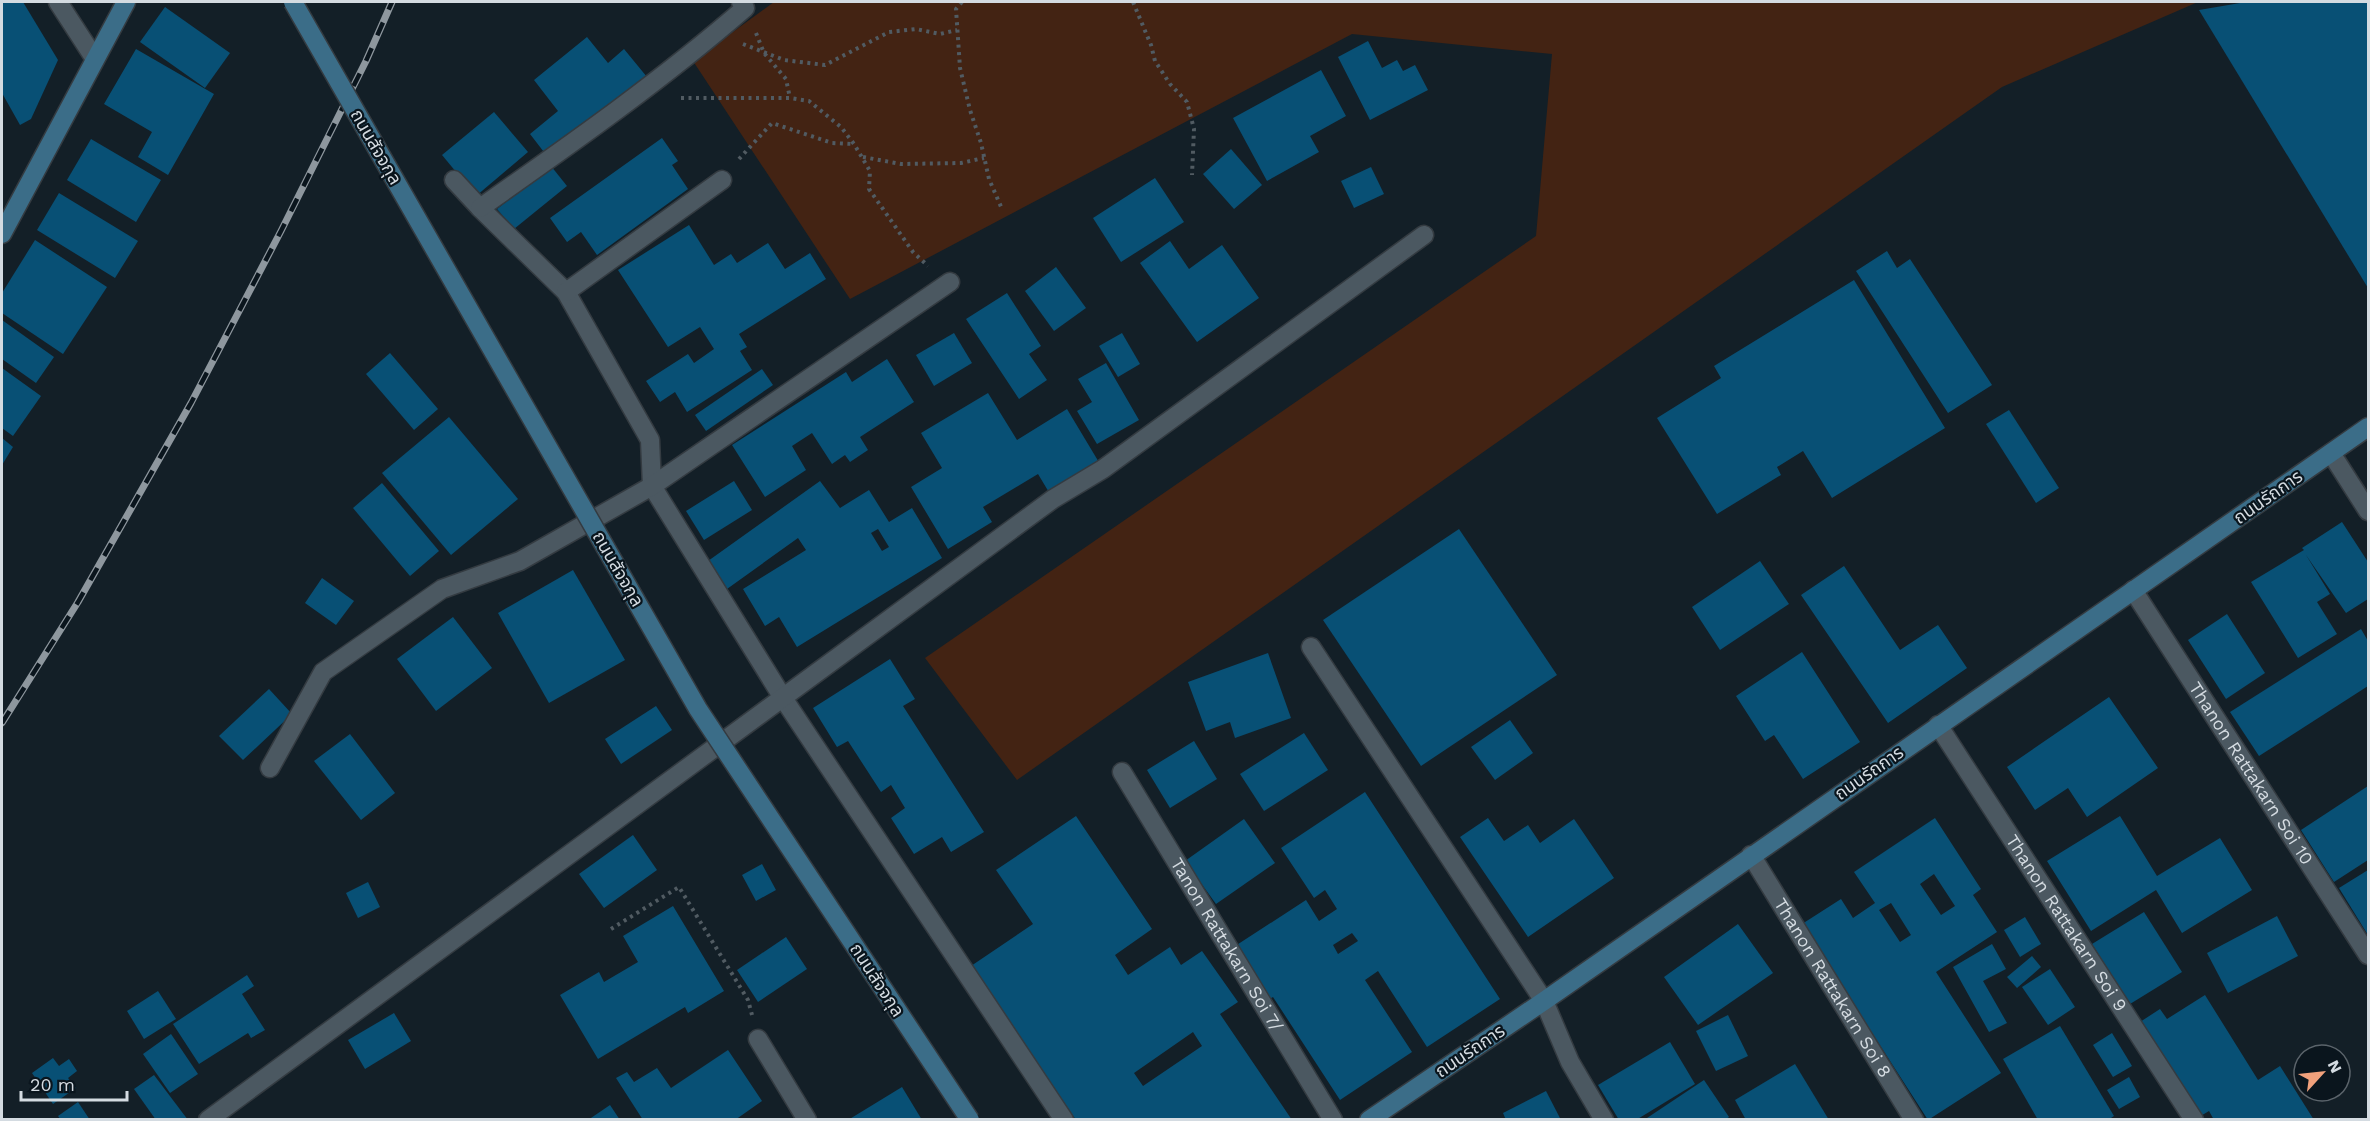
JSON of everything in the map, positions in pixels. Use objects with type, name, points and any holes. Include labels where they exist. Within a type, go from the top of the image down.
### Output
[{"type":"street","points":[[58,2],[95,59]]},
{"type":"street","points":[[2,234],[126,2]]},
{"type":"street","name":"ถนนสัจจกุล","points":[[293,2],[698,709],[970,1119]]},
{"type":"street","points":[[480,208],[602,122],[701,46],[743,4]]},
{"type":"street","points":[[454,180],[566,292],[650,440],[652,486],[783,698],[1064,1119]]},
{"type":"street","points":[[566,292],[722,180]]},
{"type":"street","points":[[208,1119],[1053,499],[1103,469],[1424,235]]},
{"type":"street","points":[[270,768],[323,672],[442,589],[520,561],[652,486],[950,282]]},
{"type":"street","name":"ถนนรัถการ","points":[[1369,1119],[1544,1001],[2368,428]]},
{"type":"street","points":[[2331,453],[2368,511]]},
{"type":"street","name":"Thanon Rattakarn Soi 10","points":[[2133,590],[2368,955]]},
{"type":"street","points":[[1311,647],[1544,1001],[1570,1062],[1604,1119]]},
{"type":"street","name":"Thanon Rattakarn Soi 9","points":[[1938,725],[2194,1119]]},
{"type":"street","name":"Tanon Rattakarn Soi 7/","points":[[1122,772],[1333,1119]]},
{"type":"street","name":"Thanon Rattakarn Soi 8","points":[[1751,855],[1914,1119]]},
{"type":"street","points":[[758,1038],[807,1119]]},
{"type":"path","points":[[962,2],[956,9],[960,68],[989,179],[1002,209]]},
{"type":"path","points":[[1133,2],[1151,45],[1155,61],[1170,84],[1186,102],[1194,129],[1192,175]]},
{"type":"path","points":[[743,4],[764,53],[786,80],[790,98]]},
{"type":"path","points":[[701,46],[740,42],[784,60],[825,65],[889,32],[916,29],[940,34],[957,30]]},
{"type":"path","points":[[678,98],[767,100],[790,98],[809,101],[841,127],[854,144],[870,171],[869,189],[913,252],[931,269],[950,282]]},
{"type":"path","points":[[722,180],[772,123],[831,142],[854,144]]},
{"type":"path","points":[[862,157],[901,164],[961,163],[984,158]]},
{"type":"path","points":[[611,929],[680,887],[748,1000],[758,1038]]},
{"type":"shaded area","points":[[774,2],[2198,2],[2002,87],[1017,780],[925,658],[1536,236],[1552,54],[1352,34],[850,299],[693,61]]},
{"type":"building","points":[[2,2],[23,2],[58,60],[31,119],[20,125],[2,93]]},
{"type":"building","points":[[2246,2],[2368,2],[2368,288],[2199,10]]},
{"type":"building","points":[[165,7],[230,53],[205,88],[140,42]]},
{"type":"building","points":[[587,37],[608,63],[624,49],[647,77],[547,156],[530,134],[558,111],[534,80]]},
{"type":"building","points":[[1368,41],[1382,68],[1397,60],[1403,71],[1415,65],[1428,90],[1370,120],[1338,57]]},
{"type":"building","points":[[136,49],[214,94],[168,175],[138,157],[152,132],[104,104]]},
{"type":"building","points":[[1321,70],[1346,116],[1310,136],[1319,152],[1267,181],[1233,118]]},
{"type":"building","points":[[494,112],[528,152],[476,196],[442,155]]},
{"type":"building","points":[[662,138],[678,161],[672,165],[688,189],[597,255],[581,232],[567,242],[550,218]]},
{"type":"building","points":[[91,139],[161,180],[136,222],[67,180]]},
{"type":"building","points":[[1231,149],[1262,185],[1234,209],[1203,174]]},
{"type":"building","points":[[551,166],[567,186],[514,229],[497,209]]},
{"type":"building","points":[[1371,167],[1384,194],[1354,208],[1341,181]]},
{"type":"building","points":[[1155,178],[1184,222],[1121,262],[1093,218]]},
{"type":"building","points":[[59,193],[138,241],[115,278],[37,230]]},
{"type":"building","points":[[689,225],[714,265],[731,254],[737,263],[768,243],[785,269],[810,253],[826,279],[739,334],[747,347],[740,351],[752,370],[687,412],[675,392],[660,402],[646,381],[688,354],[694,363],[714,349],[700,327],[668,347],[618,270]]},
{"type":"building","points":[[35,240],[107,287],[63,354],[2,313],[2,293]]},
{"type":"building","points":[[1170,241],[1189,269],[1222,245],[1259,298],[1197,342],[1140,263]]},
{"type":"building","points":[[1887,251],[1897,268],[1910,259],[1992,385],[1948,413],[1856,271]]},
{"type":"building","points":[[1056,267],[1086,308],[1054,331],[1025,291]]},
{"type":"building","points":[[1854,280],[1945,428],[1832,498],[1803,451],[1777,467],[1781,475],[1717,514],[1657,418],[1721,378],[1714,366]]},
{"type":"building","points":[[1007,293],[1041,346],[1029,354],[1047,380],[1019,399],[966,319]]},
{"type":"building","points":[[2,320],[54,357],[36,383],[2,359]]},
{"type":"building","points":[[954,333],[972,363],[934,386],[916,355]]},
{"type":"building","points":[[1122,333],[1140,364],[1118,377],[1099,346]]},
{"type":"building","points":[[390,353],[438,409],[414,430],[366,374]]},
{"type":"building","points":[[887,359],[914,402],[860,437],[868,450],[850,462],[845,455],[832,464],[812,433],[792,446],[806,470],[765,497],[732,445],[846,372],[852,382]]},
{"type":"building","points":[[1106,363],[1139,420],[1097,444],[1077,411],[1092,402],[1078,379]]},
{"type":"building","points":[[2,368],[41,396],[13,436],[2,428]]},
{"type":"building","points":[[762,369],[773,385],[706,431],[695,415]]},
{"type":"building","points":[[988,393],[1017,440],[1067,409],[1103,469],[1053,499],[1038,474],[983,507],[992,522],[948,549],[911,487],[942,468],[921,433]]},
{"type":"building","points":[[2009,410],[2059,488],[2036,503],[1986,424]]},
{"type":"building","points":[[449,417],[518,499],[451,555],[382,473]]},
{"type":"building","points":[[2,438],[13,447],[2,465]]},
{"type":"building","points":[[734,481],[752,510],[704,540],[686,511]]},
{"type":"building","points":[[820,481],[840,508],[869,490],[889,522],[912,508],[942,558],[797,647],[779,617],[765,626],[743,589],[806,550],[798,538],[727,589],[708,561]],"holes":[[[878,529],[889,547],[882,551],[871,533]]]},
{"type":"building","points":[[382,483],[439,551],[410,576],[353,508]]},
{"type":"building","points":[[2342,522],[2368,562],[2368,599],[2346,613],[2306,555],[2330,594],[2317,602],[2337,634],[2298,658],[2251,582],[2304,550],[2302,548]]},
{"type":"building","points":[[1459,529],[1557,675],[1421,766],[1323,620]]},
{"type":"building","points":[[1760,561],[1789,604],[1720,650],[1692,607]]},
{"type":"building","points":[[1844,566],[1900,650],[1938,625],[1967,668],[1888,723],[1801,595]]},
{"type":"building","points":[[573,570],[625,660],[549,703],[498,613]]},
{"type":"building","points":[[322,578],[354,601],[336,625],[305,603]]},
{"type":"building","points":[[2227,614],[2265,673],[2226,699],[2188,640]]},
{"type":"building","points":[[453,617],[492,668],[436,711],[397,659]]},
{"type":"building","points":[[2361,629],[2368,641],[2368,686],[2259,756],[2230,712]]},
{"type":"building","points":[[1802,652],[1860,742],[1803,779],[1774,735],[1765,741],[1736,696]]},
{"type":"building","points":[[1268,653],[1291,718],[1235,738],[1230,722],[1206,731],[1188,682]]},
{"type":"building","points":[[890,659],[915,699],[903,706],[984,832],[951,852],[942,837],[914,854],[891,818],[905,808],[891,785],[881,792],[848,741],[837,747],[813,708]]},
{"type":"building","points":[[269,689],[292,714],[243,760],[219,736]]},
{"type":"building","points":[[2109,697],[2158,768],[2087,817],[2068,788],[2035,810],[2007,767]]},
{"type":"building","points":[[656,706],[672,730],[621,764],[605,739]]},
{"type":"building","points":[[1510,720],[1533,753],[1495,780],[1471,747]]},
{"type":"building","points":[[1304,733],[1328,770],[1264,811],[1240,774]]},
{"type":"building","points":[[350,734],[395,793],[361,820],[314,761]]},
{"type":"building","points":[[1194,741],[1217,779],[1170,808],[1147,770]]},
{"type":"building","points":[[2368,786],[2368,860],[2334,882],[2301,830]]},
{"type":"building","points":[[1365,792],[1500,999],[1427,1047],[1378,971],[1365,980],[1412,1052],[1340,1100],[1273,997],[1263,1003],[1229,950],[1306,900],[1319,921],[1337,909],[1325,890],[1314,898],[1281,848]],"holes":[[[1352,933],[1358,941],[1338,954],[1333,945]]]},
{"type":"building","points":[[1076,816],[1152,929],[1115,955],[1128,975],[1170,947],[1181,965],[1202,951],[1238,1002],[1220,1014],[1292,1120],[1076,1120],[971,966],[1033,924],[996,870]],"holes":[[[1193,1032],[1202,1046],[1143,1086],[1134,1073]]]},
{"type":"building","points":[[2120,816],[2157,876],[2220,838],[2252,890],[2182,933],[2156,890],[2091,931],[2047,861]]},
{"type":"building","points":[[1488,818],[1504,841],[1528,825],[1540,843],[1574,819],[1614,878],[1528,937],[1460,837]]},
{"type":"building","points":[[1935,818],[1981,889],[1973,895],[1997,932],[1936,972],[2001,1073],[1928,1120],[1802,924],[1841,899],[1853,918],[1875,903],[1854,872]],"holes":[[[1934,874],[1955,906],[1941,915],[1920,884]],[[1891,903],[1911,935],[1900,942],[1879,910]]]},
{"type":"building","points":[[1244,819],[1275,863],[1216,904],[1185,861]]},
{"type":"building","points":[[633,835],[657,870],[604,908],[579,874]]},
{"type":"building","points":[[762,864],[776,890],[756,901],[742,875]]},
{"type":"building","points":[[2368,870],[2368,935],[2339,888]]},
{"type":"building","points":[[368,882],[380,907],[358,918],[346,893]]},
{"type":"building","points":[[673,906],[724,991],[688,1013],[685,1007],[598,1059],[560,995],[599,972],[604,982],[638,962],[623,936]]},
{"type":"building","points":[[2144,912],[2182,972],[2130,1004],[2092,944]]},
{"type":"building","points":[[2277,916],[2298,956],[2228,993],[2207,953]]},
{"type":"building","points":[[2025,917],[2041,944],[2020,957],[2004,930]]},
{"type":"building","points":[[1738,924],[1773,973],[1698,1025],[1664,977]]},
{"type":"building","points":[[786,937],[807,969],[758,1002],[737,970]]},
{"type":"building","points":[[1992,944],[2006,969],[1983,981],[2007,1023],[1989,1032],[1953,967]]},
{"type":"building","points":[[2032,956],[2041,967],[2017,988],[2007,977]]},
{"type":"building","points":[[2050,969],[2075,1007],[2048,1025],[2022,987]]},
{"type":"building","points":[[247,975],[254,986],[242,994],[265,1030],[251,1038],[248,1033],[199,1064],[173,1024]]},
{"type":"building","points":[[158,991],[176,1019],[144,1039],[127,1011]]},
{"type":"building","points":[[2205,995],[2258,1080],[2280,1066],[2292,1085],[2292,1103],[2303,1103],[2314,1120],[2214,1120],[2209,1111],[2199,1117],[2140,1022],[2160,1009],[2167,1019]]},
{"type":"building","points":[[394,1013],[411,1041],[365,1069],[348,1040]]},
{"type":"building","points":[[1728,1015],[1748,1056],[1716,1071],[1696,1031]]},
{"type":"building","points":[[2060,1026],[2114,1116],[2108,1120],[2038,1120],[2003,1059]]},
{"type":"building","points":[[2112,1033],[2132,1066],[2113,1077],[2093,1045]]},
{"type":"building","points":[[171,1034],[198,1074],[170,1093],[143,1054]]},
{"type":"building","points":[[1670,1042],[1695,1084],[1636,1120],[1619,1120],[1598,1085]]},
{"type":"building","points":[[728,1050],[762,1101],[735,1120],[643,1120],[616,1078],[627,1072],[634,1082],[657,1068],[671,1088]]},
{"type":"building","points":[[53,1058],[59,1066],[69,1059],[77,1071],[68,1078],[76,1088],[53,1104],[32,1073]]},
{"type":"building","points":[[1795,1064],[1829,1120],[1746,1120],[1735,1100]]},
{"type":"building","points":[[154,1075],[188,1120],[156,1120],[134,1089]]},
{"type":"building","points":[[2129,1077],[2140,1097],[2119,1109],[2107,1090]]},
{"type":"building","points":[[1704,1080],[1729,1117],[1725,1120],[1644,1120]]},
{"type":"building","points":[[902,1087],[922,1120],[848,1120]]},
{"type":"building","points":[[1546,1091],[1561,1120],[1506,1120],[1503,1113]]},
{"type":"building","points":[[78,1102],[90,1120],[61,1120],[58,1116]]},
{"type":"building","points":[[610,1105],[620,1120],[588,1120]]},
{"type":"railway","points":[[2,723],[78,602],[191,403],[281,231],[366,61],[392,2]]}]
